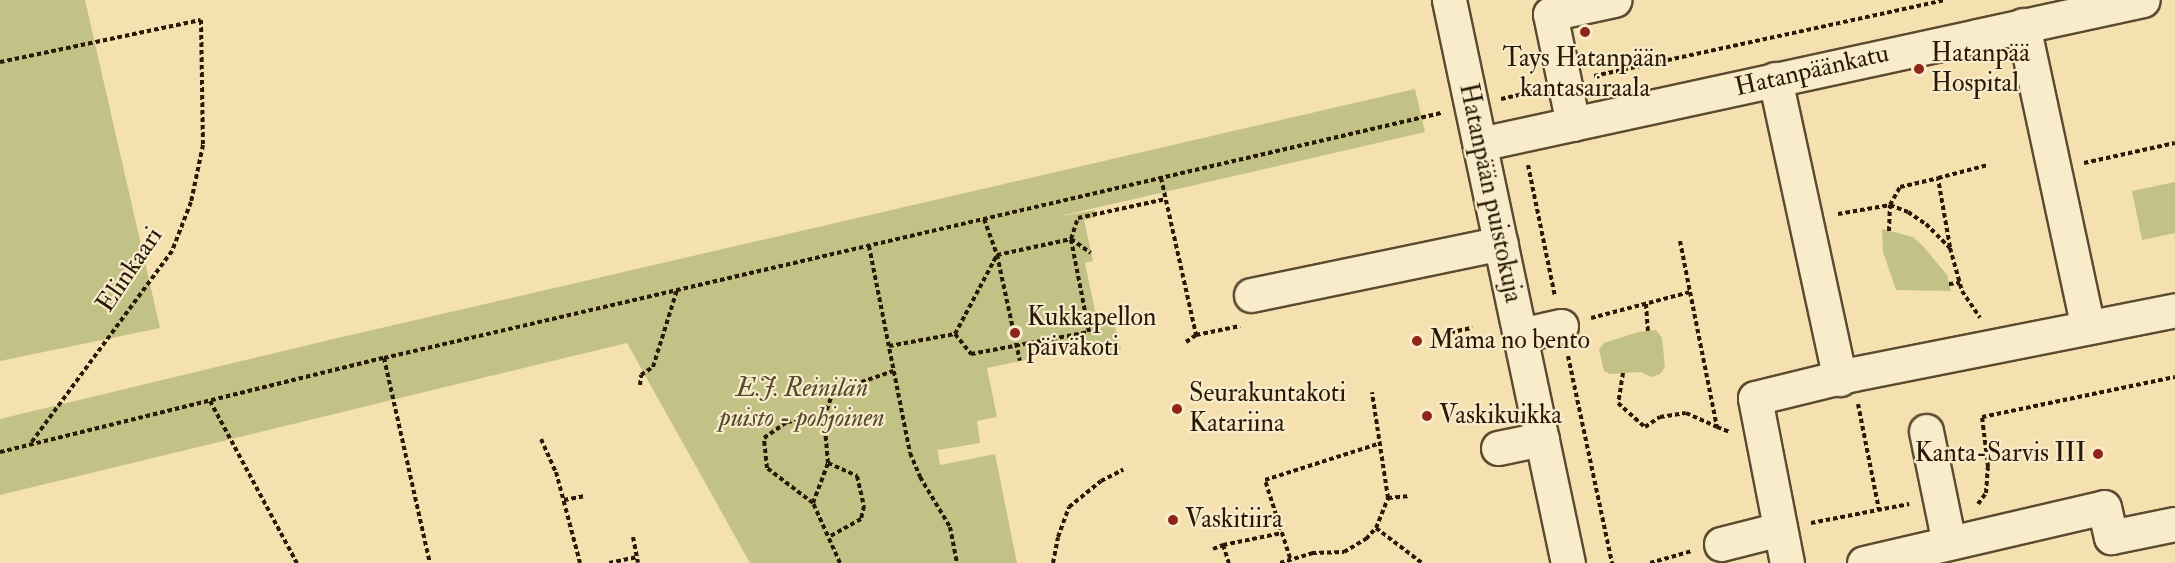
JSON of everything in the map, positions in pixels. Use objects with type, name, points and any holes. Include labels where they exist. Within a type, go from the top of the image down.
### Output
[{"type":"street","name":"Hatanpään puistokuja","points":[[1449,0],[1568,563]]},
{"type":"street","points":[[1574,124],[1544,7],[1614,0]]},
{"type":"street","name":"Hatanpäänkatu","points":[[1480,144],[2144,0]]},
{"type":"street","points":[[2023,25],[2088,327]]},
{"type":"street","points":[[1775,79],[1840,379]]},
{"type":"street","points":[[1251,296],[1501,243]]},
{"type":"street","points":[[1788,563],[1755,398],[2175,310]]},
{"type":"street","points":[[1520,335],[1561,326]]},
{"type":"street","points":[[1926,431],[1950,543]]},
{"type":"street","points":[[1498,448],[1542,439]]},
{"type":"street","points":[[1864,563],[2104,507],[2111,537],[2175,524]]},
{"type":"street","points":[[1721,544],[1780,529]]},
{"type":"path","points":[[0,452],[384,358],[1563,83],[1946,0]]},
{"type":"path","name":"Elinkaari","points":[[0,62],[201,20],[203,145],[191,202],[172,251],[30,445]]},
{"type":"path","points":[[2083,163],[2175,143]]},
{"type":"path","points":[[1889,231],[1890,205],[1900,187],[1988,165]]},
{"type":"path","points":[[1938,178],[1950,248],[1962,291],[1984,323],[2010,343]]},
{"type":"path","points":[[955,334],[971,354],[1089,332],[1071,239],[1078,218],[1166,199]]},
{"type":"path","points":[[1836,214],[1890,205],[1908,212],[1926,224],[1950,248]]},
{"type":"path","points":[[984,219],[987,234],[997,255],[1020,361]]},
{"type":"path","points":[[955,334],[997,255],[1071,239],[1091,253]]},
{"type":"path","points":[[1680,241],[1718,427]]},
{"type":"path","points":[[869,246],[910,453],[920,477],[950,527],[957,563]]},
{"type":"path","points":[[1949,284],[1960,283]]},
{"type":"path","points":[[640,385],[641,375],[653,367],[677,290]]},
{"type":"path","points":[[1561,326],[1690,292]]},
{"type":"path","points":[[1646,304],[1648,331]]},
{"type":"path","points":[[1443,334],[1472,328]]},
{"type":"path","points":[[889,346],[955,334]]},
{"type":"path","points":[[1186,342],[1196,335]]},
{"type":"path","points":[[384,358],[430,563]]},
{"type":"path","points":[[813,503],[828,463],[824,417],[833,392],[893,371]]},
{"type":"path","points":[[1623,373],[1618,403],[1645,427],[1660,417],[1686,413],[1764,443]]},
{"type":"path","points":[[1780,529],[1939,498],[1951,509],[1962,512],[1975,507],[1986,493],[1988,467],[1982,417],[2175,377]]},
{"type":"path","points":[[1280,563],[1312,553],[1344,552],[1366,539],[1376,528],[1388,498],[1372,392]]},
{"type":"path","points":[[210,401],[297,563]]},
{"type":"path","points":[[824,417],[787,422],[764,438],[767,468],[813,503],[840,563]]},
{"type":"path","points":[[541,439],[556,472],[580,563]]},
{"type":"path","points":[[1290,558],[1265,480],[1381,443]]},
{"type":"path","points":[[828,463],[857,476],[864,506],[861,519],[829,537]]},
{"type":"path","points":[[1053,563],[1058,537],[1069,507],[1101,481],[1123,470]]},
{"type":"path","points":[[564,500],[584,496]]},
{"type":"path","points":[[1388,498],[1410,496]]},
{"type":"path","points":[[1376,528],[1422,563]]},
{"type":"path","points":[[1213,549],[1282,533]]},
{"type":"path","points":[[633,537],[638,563]]},
{"type":"path","points":[[1650,563],[1721,544]]},
{"type":"path","points":[[1223,546],[1229,563]]},
{"type":"path","points":[[609,563],[637,557]]},
{"type":"green space","points":[[0,0],[85,0],[160,328],[0,361]]},
{"type":"green space","name":"E.J. Reinilän puisto - pohjoinen","points":[[1415,89],[1425,132],[1056,217],[1095,210],[1096,217],[1084,220],[1093,261],[1085,263],[1098,325],[1114,322],[1121,350],[1092,356],[1088,340],[1029,352],[1030,359],[987,368],[997,417],[977,421],[980,443],[938,450],[937,448],[940,465],[995,454],[1017,563],[750,563],[627,343],[0,495],[0,419],[329,340]]},
{"type":"green space","points":[[2175,182],[2175,233],[2142,240],[2132,191]]},
{"type":"green space","points":[[1882,229],[1913,237],[1947,275],[1951,291],[1896,290],[1883,252]]},
{"type":"green space","points":[[1656,330],[1662,338],[1665,367],[1660,374],[1651,377],[1641,372],[1610,374],[1604,371],[1599,349],[1604,343],[1638,332]]},
{"type":"place","name":"Tays Hatanpään kantasairaala","points":[[1585,32]]},
{"type":"place","name":"Hatanpää Hospital","points":[[1919,69]]},
{"type":"place","name":"Kukkapellon päiväkoti","points":[[1015,333]]},
{"type":"place","name":"Mama no bento","points":[[1417,341]]},
{"type":"place","name":"Seurakuntakoti Katariina","points":[[1177,409]]},
{"type":"place","name":"Vaskikuikka","points":[[1427,416]]},
{"type":"place","name":"Kanta-Sarvis III","points":[[2098,454]]},
{"type":"place","name":"Vaskitiira","points":[[1173,520]]}]
